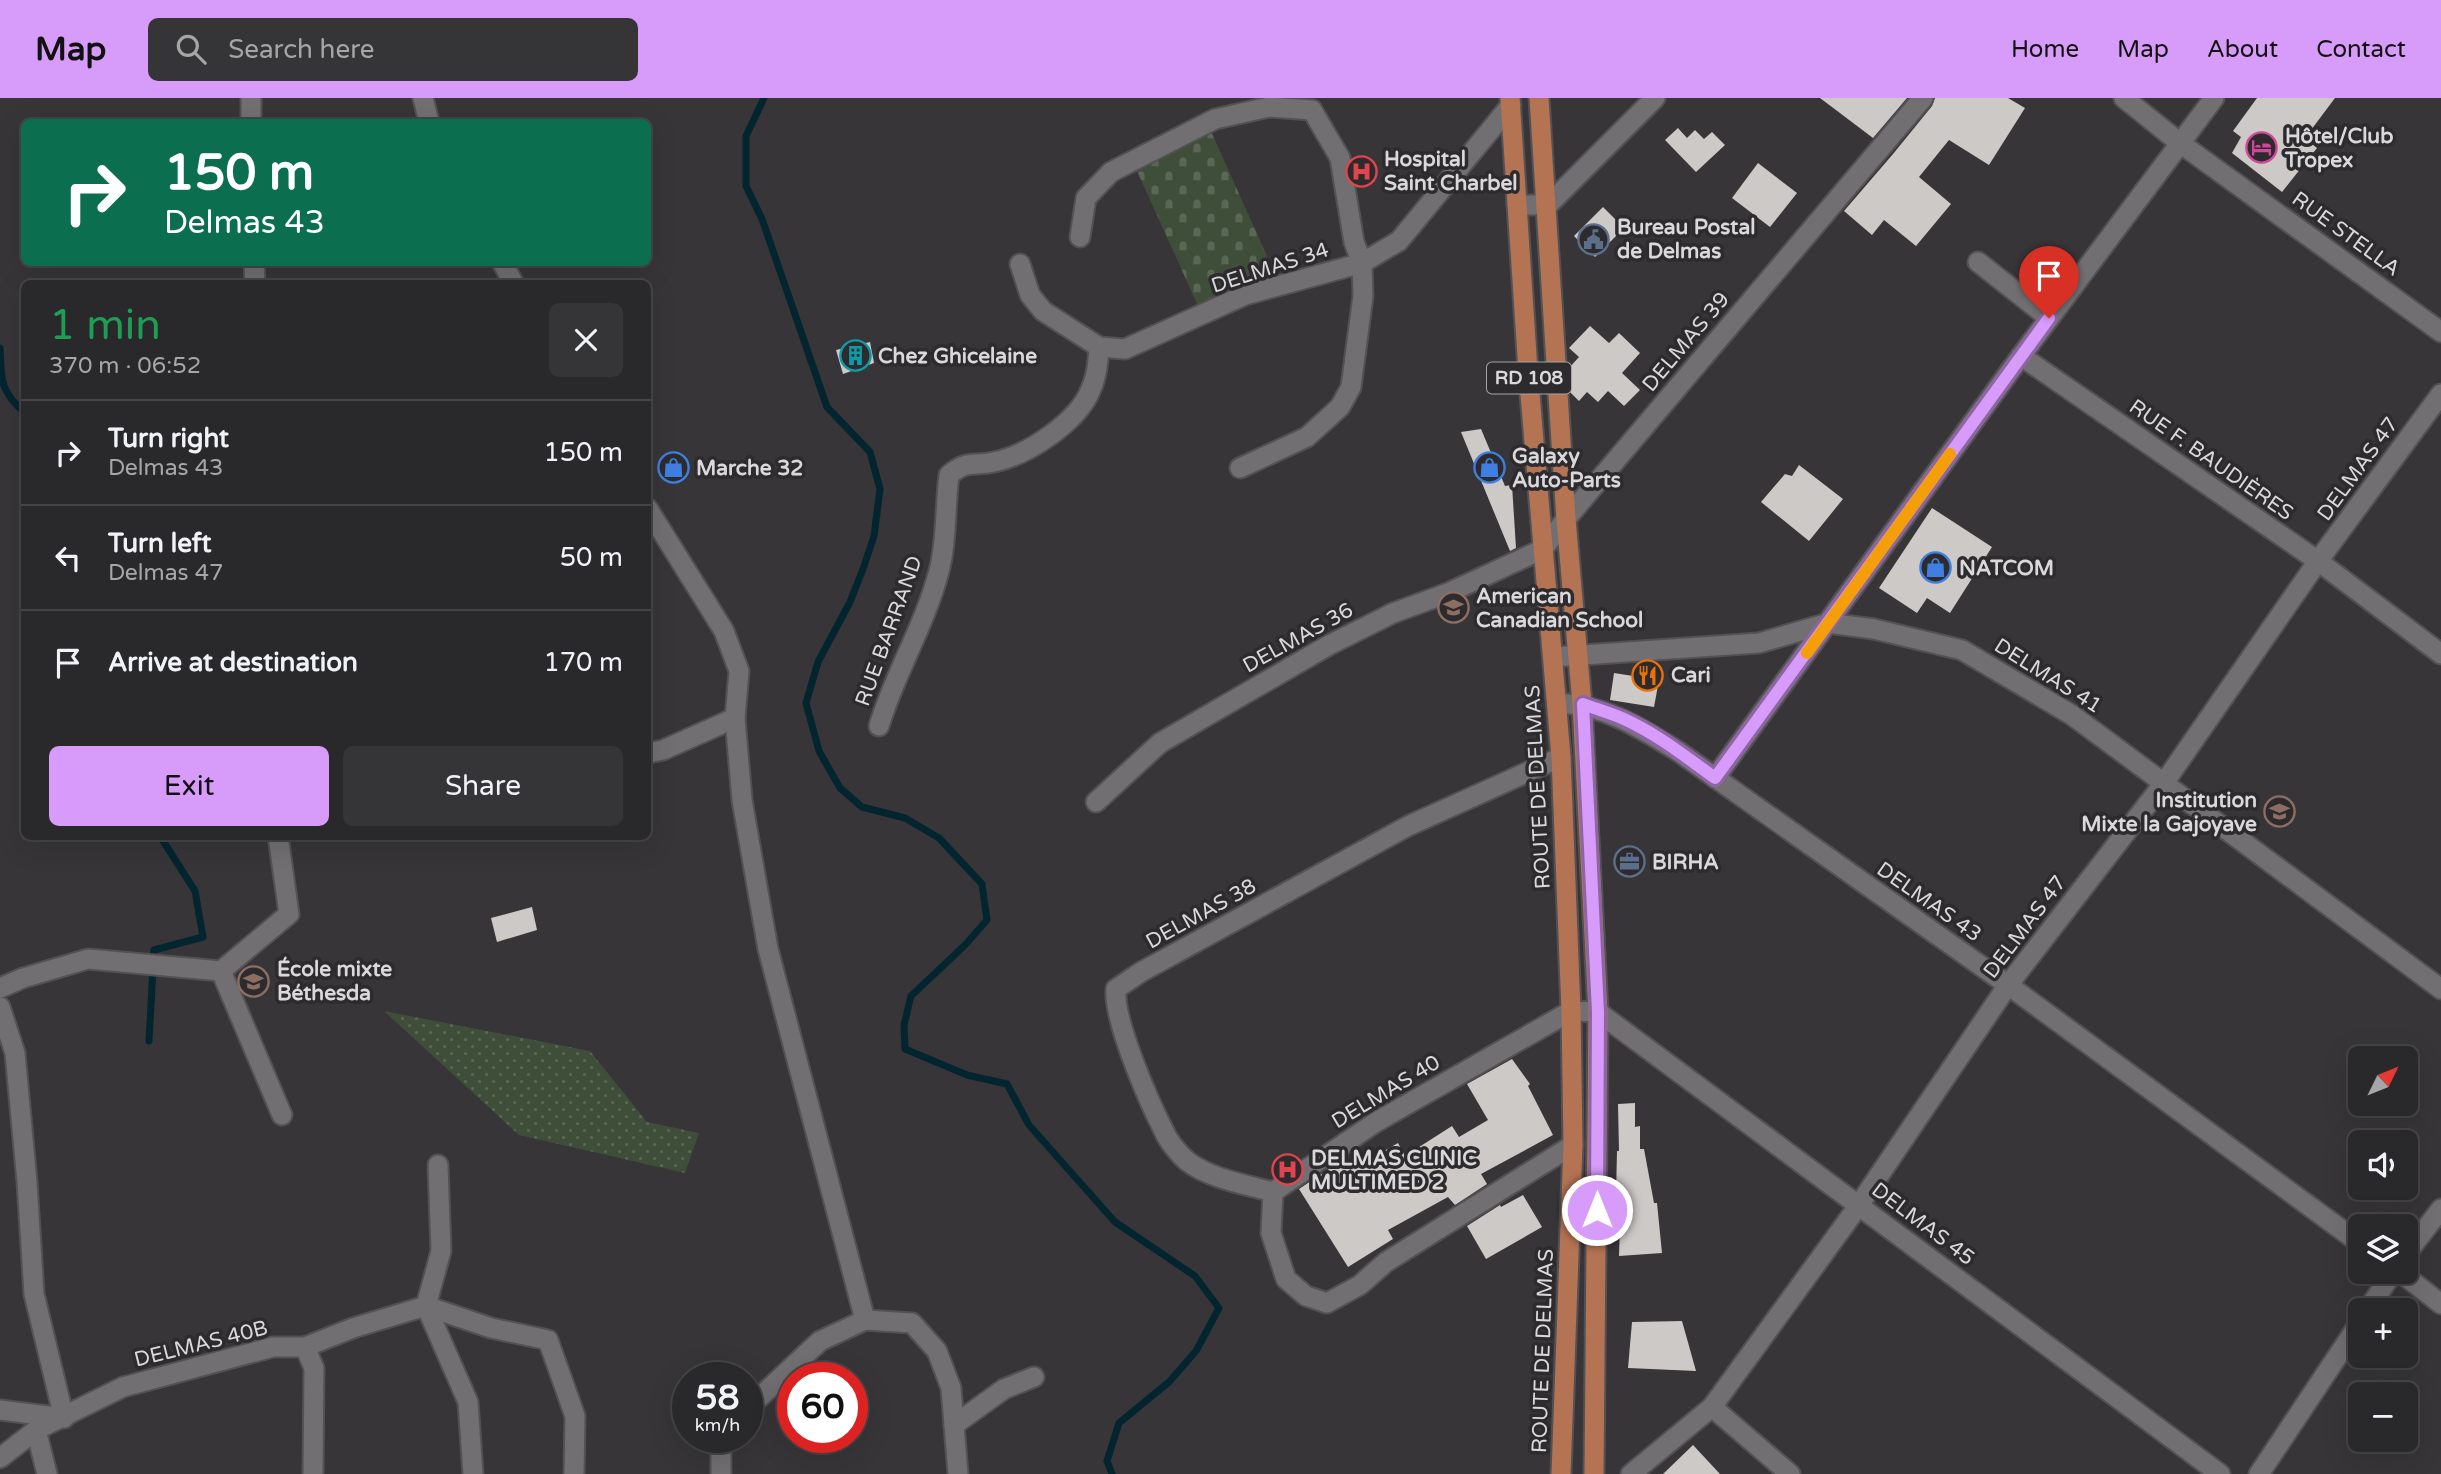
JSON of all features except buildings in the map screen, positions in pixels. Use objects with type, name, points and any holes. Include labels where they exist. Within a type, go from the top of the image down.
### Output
[{"type":"main road","name":"RD 108","points":[[1539,98],[1548,205],[1566,519],[1583,704],[1598,1012],[1594,1474]]},
{"type":"main road","name":"ROUTE DE DELMAS","points":[[1511,101],[1543,549],[1561,757],[1572,1011],[1573,1145],[1561,1474]]},
{"type":"street","points":[[251,98],[251,119]]},
{"type":"street","points":[[423,98],[428,119]]},
{"type":"street","points":[[1517,205],[1548,205],[1655,98]]},
{"type":"street","name":"DELMAS 39","points":[[1543,549],[1923,98]]},
{"type":"street","name":"RUE STELLA","points":[[2124,98],[2180,142],[2441,332]]},
{"type":"street","points":[[1715,778],[2021,356],[2214,98]]},
{"type":"street","name":"DELMAS 34","points":[[1099,347],[1125,349],[1245,295],[1362,263],[1399,241],[1511,101]]},
{"type":"street","points":[[1080,237],[1086,198],[1111,172],[1215,119],[1269,107],[1312,110],[1340,158],[1354,242],[1362,263],[1360,337],[1351,387],[1340,407],[1307,437],[1240,468]]},
{"type":"street","points":[[1978,262],[2049,318]]},
{"type":"street","points":[[1020,264],[1030,295],[1043,311],[1099,347]]},
{"type":"street","name":"RUE BARRAND","points":[[879,726],[886,700],[912,646],[939,570],[949,475],[957,468],[973,462],[992,463],[1012,457],[1057,431],[1075,414],[1091,390],[1099,347]]},
{"type":"street","name":"RUE F. BAUDIÈRES","points":[[2021,356],[2318,561],[2441,654]]},
{"type":"street","name":"DELMAS 47","points":[[1632,1474],[1712,1407],[1860,1205],[2008,985],[2164,783],[2318,561],[2441,394]]},
{"type":"street","points":[[651,514],[724,631],[739,671],[735,718],[742,800],[768,949],[865,1320]]},
{"type":"street","name":"DELMAS 36","points":[[1096,802],[1160,743],[1329,645],[1393,612],[1448,593],[1543,549]]},
{"type":"street","name":"DELMAS 41","points":[[1553,657],[1759,643],[1828,623],[1874,629],[1962,650],[2071,715],[2441,989]]},
{"type":"street","name":"DELMAS 43","points":[[1557,703],[1583,704],[1622,718],[1679,752],[2008,985],[2348,1234]]},
{"type":"street","points":[[651,752],[663,750],[735,718]]},
{"type":"street","name":"DELMAS 38","points":[[1273,1192],[1219,1177],[1188,1161],[1165,1134],[1128,1045],[1115,1001],[1116,989],[1141,972],[1408,826],[1561,757]]},
{"type":"street","points":[[0,988],[23,978],[88,959],[221,971],[289,914],[279,840]]},
{"type":"street","points":[[221,971],[282,1115]]},
{"type":"street","points":[[0,1007],[15,1053],[34,1294],[64,1418],[0,1410]]},
{"type":"street","points":[[1572,1011],[1598,1012]]},
{"type":"street","name":"DELMAS 40","points":[[1273,1192],[1376,1122],[1572,1011]]},
{"type":"street","name":"DELMAS 45","points":[[1598,1012],[2220,1474]]},
{"type":"street","points":[[1273,1192],[1270,1233],[1286,1279],[1306,1296],[1326,1303],[1360,1285],[1386,1262],[1573,1145]]},
{"type":"street","points":[[439,1165],[441,1251],[426,1306],[468,1402],[473,1474]]},
{"type":"street","points":[[2418,1239],[2441,1209]]},
{"type":"street","points":[[2415,1284],[2441,1304]]},
{"type":"street","points":[[313,1474],[314,1368],[305,1347],[353,1328],[426,1306],[491,1328],[548,1340],[575,1416],[574,1474]]},
{"type":"street","points":[[763,1394],[820,1341],[865,1320],[912,1323],[937,1351],[951,1388],[958,1474]]},
{"type":"street","points":[[2259,1474],[2348,1340]]},
{"type":"street","name":"DELMAS 40B","points":[[0,1458],[36,1430],[124,1387],[273,1347],[305,1347]]},
{"type":"street","points":[[954,1425],[1004,1389],[1034,1377]]},
{"type":"street","points":[[1712,1407],[1790,1474]]},
{"type":"street","points":[[36,1430],[47,1474]]},
{"type":"street","points":[[721,1453],[721,1474]]},
{"type":"green space","points":[[1210,129],[1275,274],[1198,306],[1137,171]]},
{"type":"green space","points":[[384,1011],[590,1051],[647,1122],[699,1133],[685,1173],[519,1135]]},
{"type":"waterway","points":[[764,98],[746,136],[746,186],[762,219],[827,407],[870,452],[880,489],[874,536],[863,569],[850,602],[818,662],[806,703],[819,751],[840,788],[862,807],[905,818],[939,838],[982,884],[987,920],[965,945],[911,996],[904,1025],[905,1049],[967,1075],[1007,1084],[1029,1125],[1115,1222],[1195,1276],[1219,1308],[1196,1351],[1169,1382],[1119,1423],[1107,1461],[1112,1474]]},
{"type":"waterway","points":[[0,348],[3,384],[10,398],[21,409]]},
{"type":"waterway","points":[[149,1041],[154,950],[203,937],[195,891],[163,840]]},
{"type":"slow traffic","points":[[1807,653],[1950,454]]},
{"type":"place","name":"Hôtel/Club Tropex","points":[[2262,148]]},
{"type":"place","name":"Hospital Saint Charbel","points":[[1361,171]]},
{"type":"place","name":"Bureau Postal de Delmas","points":[[1594,239]]},
{"type":"place","name":"Chez Ghicelaine","points":[[855,356]]},
{"type":"place","name":"Marche 32","points":[[673,468]]},
{"type":"place","name":"Galaxy Auto-Parts","points":[[1489,468]]},
{"type":"place","name":"NATCOM","points":[[1936,568]]},
{"type":"place","name":"American Canadian School","points":[[1453,608]]},
{"type":"place","name":"Cari","points":[[1648,675]]},
{"type":"place","name":"Institution Mixte la Gajoyave","points":[[2280,812]]},
{"type":"place","name":"BIRHA","points":[[1629,862]]},
{"type":"place","name":"École mixte Béthesda","points":[[254,981]]},
{"type":"place","name":"DELMAS CLINIC MULTIMED 2","points":[[1288,1170]]},
{"type":"route","points":[[1597,1210],[1598,1012],[1583,704],[1643,729],[1715,778],[2049,318]]}]
